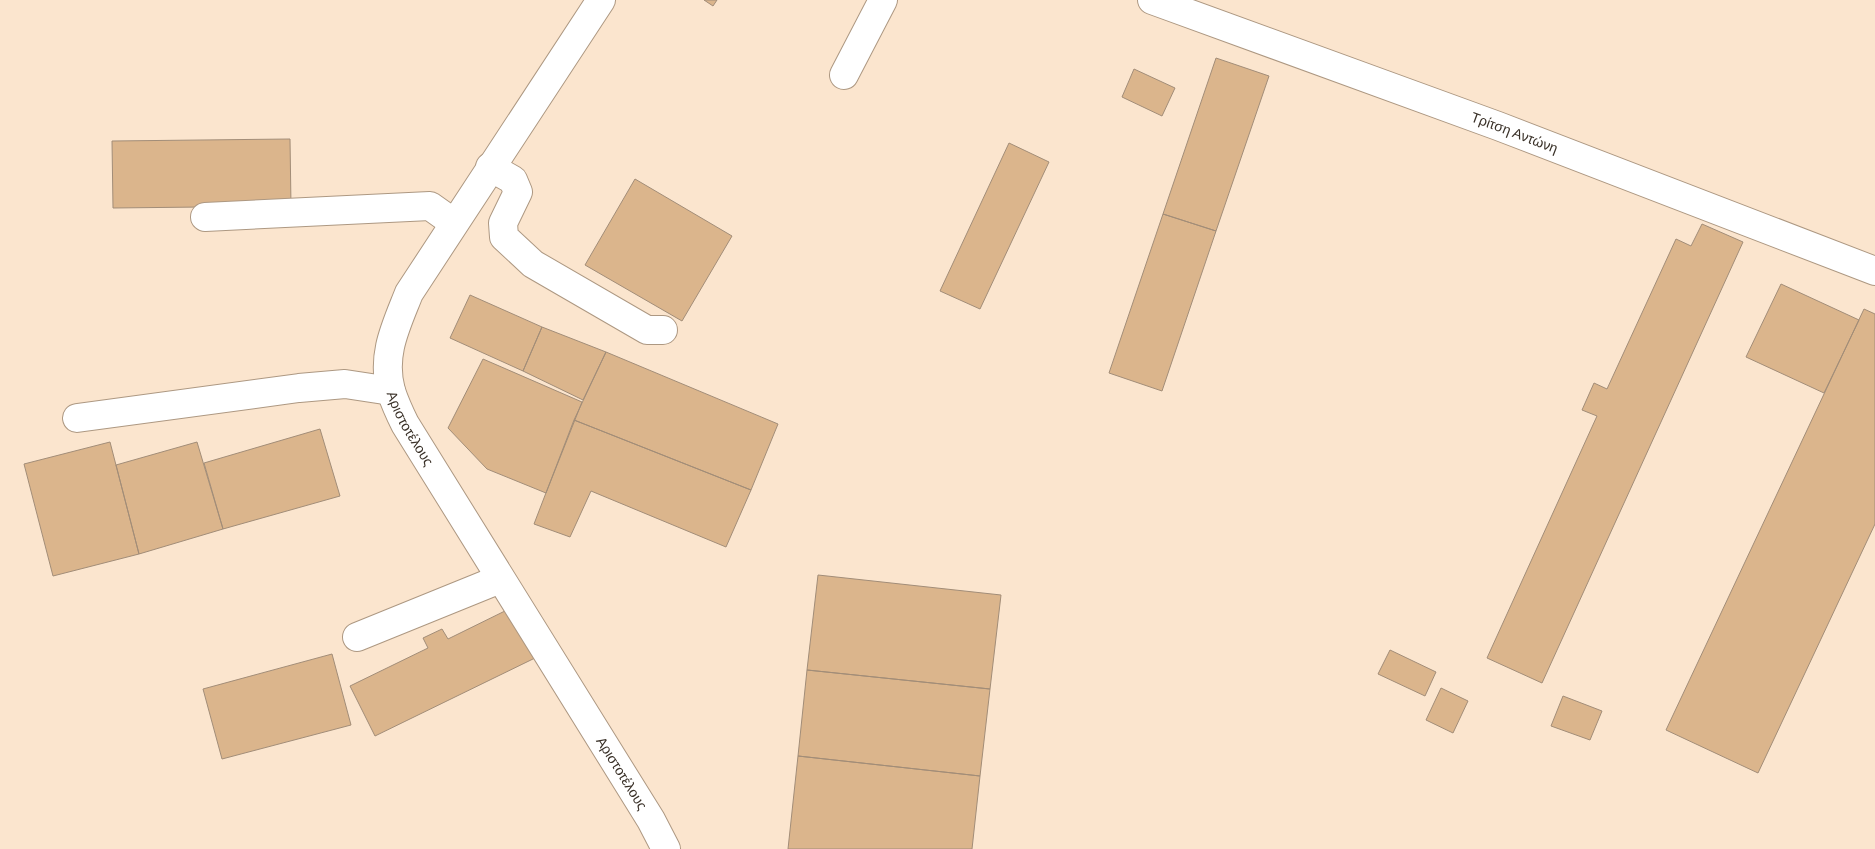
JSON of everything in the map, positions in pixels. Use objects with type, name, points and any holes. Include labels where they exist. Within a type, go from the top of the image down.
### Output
[{"type":"street","name":"Αριστοτέλους","points":[[601,0],[490,167],[410,293],[390,340],[388,363],[391,391],[405,424],[651,820],[666,849]]},
{"type":"street","points":[[844,75],[883,0]]},
{"type":"street","name":"Τρίτση Αντώνη","points":[[1152,0],[1498,126],[1875,271]]},
{"type":"street","points":[[490,167],[512,180],[518,192],[503,223],[504,237],[533,264],[647,330],[663,330]]},
{"type":"street","points":[[204,217],[430,206],[454,223]]},
{"type":"street","points":[[77,418],[299,388],[345,384],[391,391]]},
{"type":"street","points":[[357,637],[500,579]]},
{"type":"building","points":[[704,0],[717,0],[713,6]]},
{"type":"building","points":[[1216,58],[1269,76],[1216,231],[1163,214]]},
{"type":"building","points":[[1134,69],[1175,88],[1162,116],[1122,97]]},
{"type":"building","points":[[290,139],[291,206],[113,208],[112,141]]},
{"type":"building","points":[[1009,143],[1049,162],[980,309],[940,291]]},
{"type":"building","points":[[635,179],[732,236],[682,321],[585,265]]},
{"type":"building","points":[[1163,214],[1216,231],[1162,391],[1109,373]]},
{"type":"building","points":[[1702,224],[1743,242],[1542,683],[1487,658],[1597,416],[1582,410],[1594,383],[1607,389],[1676,239],[1691,246]]},
{"type":"building","points":[[1781,284],[1859,320],[1824,393],[1746,357]]},
{"type":"building","points":[[470,295],[542,327],[523,371],[450,338]]},
{"type":"building","points":[[1864,309],[1875,314],[1875,524],[1758,773],[1666,730]]},
{"type":"building","points":[[542,327],[606,352],[583,400],[523,371]]},
{"type":"building","points":[[606,352],[778,424],[751,490],[574,420]]},
{"type":"building","points":[[483,359],[582,402],[546,493],[487,469],[448,428]]},
{"type":"building","points":[[574,420],[751,490],[726,547],[591,491],[570,537],[534,524]]},
{"type":"building","points":[[320,429],[340,496],[223,529],[204,463]]},
{"type":"building","points":[[110,442],[139,554],[53,576],[24,464]]},
{"type":"building","points":[[197,442],[223,529],[139,554],[116,465]]},
{"type":"building","points":[[818,575],[1001,595],[990,689],[807,670]]},
{"type":"building","points":[[511,608],[535,658],[375,736],[350,686],[428,648],[423,638],[442,629],[448,639]]},
{"type":"building","points":[[1390,650],[1436,672],[1425,696],[1378,674]]},
{"type":"building","points":[[332,654],[351,725],[222,759],[203,689]]},
{"type":"building","points":[[807,670],[990,689],[980,776],[798,756]]},
{"type":"building","points":[[1441,688],[1468,701],[1453,733],[1426,720]]},
{"type":"building","points":[[1563,696],[1602,711],[1590,740],[1551,726]]},
{"type":"building","points":[[798,756],[980,776],[972,849],[788,849]]}]
